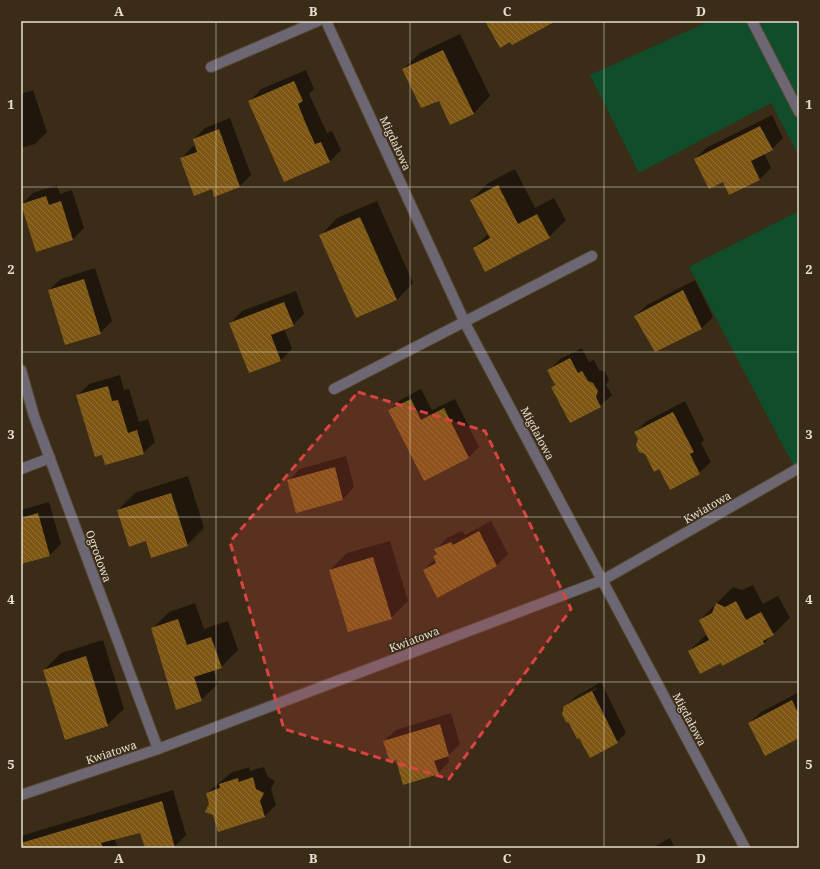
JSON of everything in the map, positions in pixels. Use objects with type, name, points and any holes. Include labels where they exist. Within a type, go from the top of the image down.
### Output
[{"type":"street","points":[[211,66],[318,21]]},
{"type":"street","name":"Migdałowa","points":[[326,21],[465,322],[745,848]]},
{"type":"street","points":[[752,21],[799,112]]},
{"type":"street","points":[[334,389],[592,256]]},
{"type":"street","name":"Ogrodowa","points":[[21,370],[34,416],[158,750]]},
{"type":"street","points":[[21,469],[50,458]]},
{"type":"street","name":"Kwiatowa","points":[[21,795],[158,750],[603,580],[799,468]]},
{"type":"highlighted area","points":[[358,392],[485,431],[571,609],[449,779],[284,729],[230,542]]},
{"type":"green space","points":[[710,21],[799,21],[799,71],[797,72],[799,77],[799,156],[771,103],[639,173],[590,75]]},
{"type":"green space","points":[[799,211],[799,476],[689,267]]},
{"type":"building","points":[[485,21],[556,21],[512,45],[510,42],[500,48]]},
{"type":"building","points":[[443,50],[474,114],[450,125],[439,101],[421,108],[402,69]]},
{"type":"building","points":[[294,81],[303,101],[298,104],[306,124],[315,144],[321,142],[330,162],[284,182],[248,101]]},
{"type":"building","points":[[760,126],[773,150],[751,161],[760,180],[729,195],[723,182],[709,189],[694,159]]},
{"type":"building","points":[[219,129],[240,187],[214,197],[212,189],[194,196],[180,158],[197,152],[193,139]]},
{"type":"building","points":[[498,185],[518,224],[537,214],[550,238],[485,272],[473,248],[490,238],[470,200]]},
{"type":"building","points":[[46,196],[49,205],[61,201],[73,240],[36,252],[21,204]]},
{"type":"building","points":[[360,217],[397,300],[356,318],[319,235]]},
{"type":"building","points":[[84,279],[101,334],[65,345],[48,290]]},
{"type":"building","points":[[683,290],[702,329],[655,352],[634,316]]},
{"type":"building","points":[[284,302],[294,326],[271,335],[281,361],[249,373],[229,323]]},
{"type":"building","points":[[570,358],[578,373],[582,371],[588,381],[593,383],[598,391],[596,397],[601,407],[570,423],[551,387],[555,385],[547,370]]},
{"type":"building","points":[[108,386],[112,401],[118,400],[128,433],[137,430],[144,454],[105,465],[102,455],[95,457],[76,395]]},
{"type":"building","points":[[411,399],[421,420],[444,408],[469,458],[424,481],[388,410]]},
{"type":"building","points":[[673,412],[694,452],[690,454],[700,474],[670,490],[659,469],[654,472],[645,454],[639,452],[636,445],[638,439],[634,432]]},
{"type":"building","points":[[335,467],[343,500],[296,513],[287,480]]},
{"type":"building","points":[[171,493],[188,546],[151,558],[146,541],[129,547],[117,510]]},
{"type":"building","points":[[38,513],[50,556],[21,564],[21,518]]},
{"type":"building","points":[[479,531],[497,566],[437,598],[423,570],[436,563],[433,556],[437,554],[434,549],[451,542],[453,545]]},
{"type":"building","points":[[373,557],[392,619],[348,632],[329,570]]},
{"type":"building","points":[[736,601],[746,620],[761,612],[774,635],[763,641],[764,644],[722,666],[721,663],[700,674],[688,651],[709,640],[699,620],[712,613],[716,603],[725,607]]},
{"type":"building","points":[[178,619],[187,645],[211,637],[222,668],[194,677],[202,701],[176,710],[151,628]]},
{"type":"building","points":[[86,656],[108,726],[65,740],[43,670]]},
{"type":"building","points":[[592,691],[618,743],[590,758],[579,738],[577,739],[569,723],[566,722],[562,714],[564,706]]},
{"type":"building","points":[[792,700],[799,715],[799,738],[765,756],[748,723]]},
{"type":"building","points":[[440,724],[449,756],[434,761],[439,774],[403,785],[396,760],[390,762],[383,741]]},
{"type":"building","points":[[253,777],[256,789],[264,793],[260,801],[265,817],[218,832],[213,815],[205,812],[209,804],[206,793],[220,788],[219,784],[238,778],[239,782]]},
{"type":"building","points":[[162,801],[175,848],[145,848],[140,833],[101,843],[103,848],[21,848],[21,843]]}]
